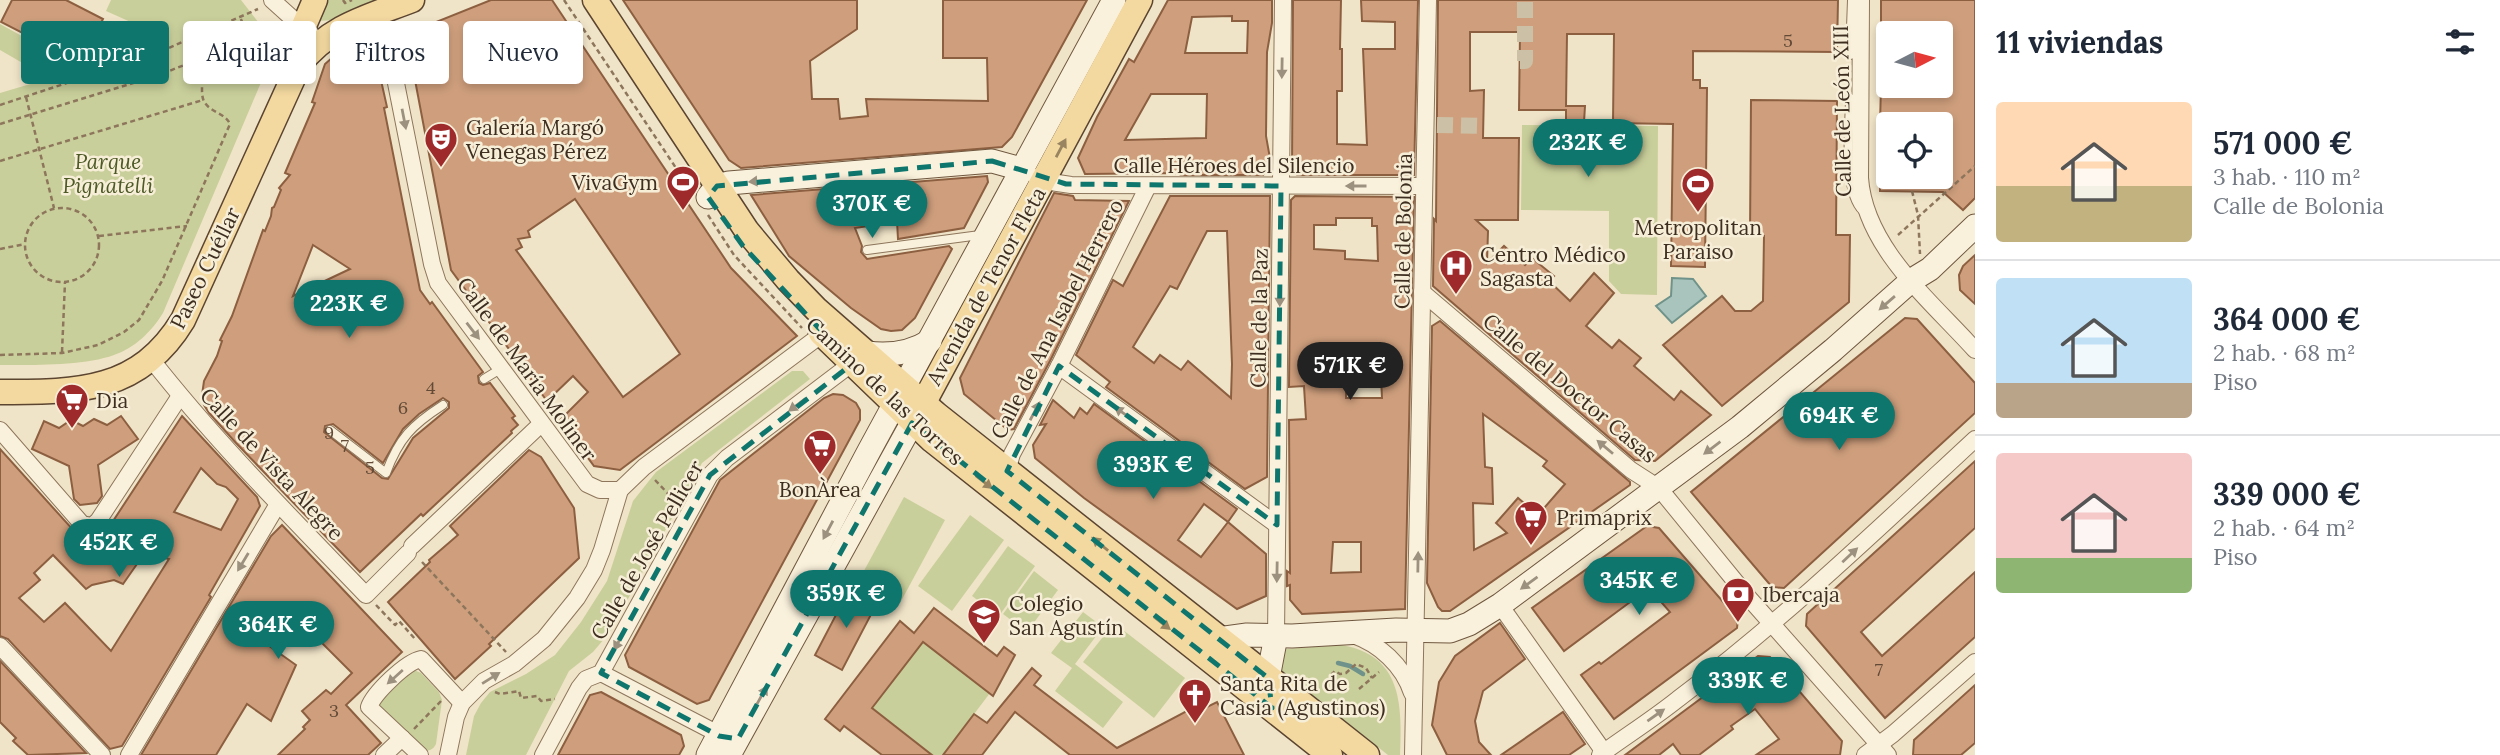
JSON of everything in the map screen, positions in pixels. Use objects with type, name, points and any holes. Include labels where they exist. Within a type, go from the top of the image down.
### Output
[{"type":"main road","name":"Paseo Cuéllar","points":[[295,21],[315,0]]},
{"type":"main road","points":[[362,21],[412,0]]},
{"type":"main road","name":"Camino de las Torres","points":[[576,0],[713,191]]},
{"type":"main road","name":"Camino de las Torres","points":[[594,0],[758,265],[918,412],[1170,629],[1330,755]]},
{"type":"main road","name":"Avenida de Tenor Fleta","points":[[918,412],[1140,0]]},
{"type":"main road","name":"Paseo Cuéllar","points":[[0,392],[96,387],[127,375],[151,359],[175,334],[290,84]]},
{"type":"main road","name":"Camino de las Torres","points":[[918,412],[1010,473],[1367,755]]},
{"type":"street","points":[[272,0],[290,21]]},
{"type":"street","name":"Avenida de Tenor Fleta","points":[[724,746],[900,395],[1114,0]]},
{"type":"street","name":"Calle de la Paz","points":[[1276,636],[1283,0]]},
{"type":"street","name":"Calle de Bolonia","points":[[1413,755],[1424,186],[1431,125],[1428,0]]},
{"type":"street","name":"Calle de León XIII","points":[[1861,0],[1861,192],[1882,243],[1895,263],[1918,270],[1975,350]]},
{"type":"street","name":"Calle de María Moliner","points":[[396,84],[435,274],[444,293],[587,484],[600,490],[620,490]]},
{"type":"street","points":[[713,191],[729,183],[992,161],[1021,169],[1044,181]]},
{"type":"street","name":"Calle Héroes del Silencio","points":[[1044,181],[1147,186],[1424,186]]},
{"type":"street","name":"Calle de Ana Isabel Herrero","points":[[1010,473],[1012,454],[1059,366],[1147,186]]},
{"type":"street","points":[[1218,639],[1247,635],[1457,630],[1500,605],[1659,488],[1791,384],[1918,270],[1930,269],[1975,226]]},
{"type":"street","name":"Calle del Doctor Casas","points":[[1422,292],[1631,470],[1659,488],[1748,597],[1883,750]]},
{"type":"street","points":[[448,755],[462,703],[484,681],[514,664],[544,639],[578,598],[602,550],[620,490],[644,467],[828,330]]},
{"type":"street","points":[[859,358],[912,350],[930,341]]},
{"type":"street","name":"Calle de José Pellicer","points":[[543,755],[579,688],[586,679],[601,673],[710,475],[727,458],[859,358]]},
{"type":"street","name":"Calle de Vista Alegre","points":[[151,359],[180,396],[278,504],[366,595]]},
{"type":"street","points":[[1059,366],[1278,525]]},
{"type":"street","points":[[0,430],[82,524],[92,526],[113,499],[180,396]]},
{"type":"street","name":"Avenida de Tenor Fleta","points":[[724,746],[918,412]]},
{"type":"street","points":[[366,595],[541,424]]},
{"type":"street","points":[[1500,605],[1602,754],[1678,699],[1842,563],[1975,439]]},
{"type":"street","points":[[129,755],[278,504]]},
{"type":"street","points":[[1348,633],[1369,642],[1389,656],[1404,675],[1414,698]]},
{"type":"street","points":[[1272,708],[1268,694],[1268,678],[1276,636]]},
{"type":"street","points":[[0,646],[102,755]]},
{"type":"street","points":[[420,755],[405,737],[369,707],[373,697],[416,660],[421,659],[462,703]]},
{"type":"street","points":[[1865,755],[1883,750],[1975,662]]},
{"type":"street","points":[[601,673],[724,746]]},
{"type":"street","points":[[384,755],[405,737]]},
{"type":"lane","points":[[1850,55],[1852,0]]},
{"type":"lane","points":[[1850,98],[1851,187],[1856,203],[1869,215]]},
{"type":"lane","points":[[867,250],[987,234]]},
{"type":"lane","points":[[484,379],[502,368]]},
{"type":"lane","points":[[330,430],[386,473],[401,439],[424,417],[443,405]]},
{"type":"path","points":[[343,0],[345,3],[352,0]]},
{"type":"path","points":[[0,105],[155,54],[258,9]]},
{"type":"path","points":[[240,17],[242,21]]},
{"type":"path","points":[[0,124],[183,66]]},
{"type":"path","points":[[0,355],[62,353],[110,341],[139,320],[162,281],[230,124],[228,118],[207,106],[203,100],[202,84]]},
{"type":"path","points":[[26,97],[54,208]]},
{"type":"path","points":[[0,161],[203,100]]},
{"type":"path","points":[[1898,235],[1975,166]]},
{"type":"path","points":[[1912,191],[1918,215],[1918,270]]},
{"type":"path","points":[[54,208],[77,211],[94,226],[98,237],[99,249],[95,261],[88,272],[77,279],[53,281],[41,275],[27,256],[27,232],[33,221],[54,208]]},
{"type":"path","points":[[98,237],[187,226]]},
{"type":"path","points":[[0,248],[25,244]]},
{"type":"path","points":[[62,353],[65,282]]},
{"type":"path","points":[[657,482],[675,500]]},
{"type":"path","points":[[426,566],[514,664]]},
{"type":"path","points":[[366,595],[395,625],[399,621],[416,640]]},
{"type":"path","points":[[1331,675],[1335,671],[1343,674],[1356,664],[1366,668],[1372,678]]},
{"type":"path","points":[[1359,689],[1379,672]]},
{"type":"path","points":[[493,691],[500,694],[519,691],[521,698],[537,696],[541,701],[555,698]]},
{"type":"path","points":[[405,737],[440,701]]},
{"type":"highlighted area","points":[[992,161],[1066,184],[1281,186],[1277,525],[1059,366],[1007,471],[1268,678],[1272,708],[912,423],[738,739],[719,736],[601,673],[710,475],[852,364],[743,246],[708,197],[717,186]]},
{"type":"green space","name":"Parque Pignatelli","points":[[111,0],[241,0],[257,21],[183,21],[183,84],[260,84],[163,313],[154,326],[129,348],[102,359],[58,364],[0,365],[0,93],[30,84],[169,84],[169,21],[128,21],[106,11]]},
{"type":"green space","points":[[329,0],[383,0],[333,20],[319,21],[317,19]]},
{"type":"green space","points":[[0,24],[21,36],[21,62],[0,50]]},
{"type":"green space","points":[[1522,125],[1658,126],[1657,295],[1621,294],[1609,281],[1609,211],[1521,210]]},
{"type":"green space","points":[[792,371],[803,371],[810,379],[702,463],[610,632],[593,652],[569,671],[526,755],[466,755],[474,716],[490,692],[526,674],[555,655],[581,622],[607,581],[633,501],[656,472]]},
{"type":"green space","points":[[904,497],[945,520],[900,603],[859,580]]},
{"type":"green space","points":[[970,515],[1004,540],[952,611],[918,586]]},
{"type":"green space","points":[[1008,546],[1035,566],[999,616],[972,596]]},
{"type":"green space","points":[[1034,571],[1058,590],[1027,632],[1003,614]]},
{"type":"green space","points":[[1083,612],[1103,627],[1075,664],[1123,702],[1103,728],[1055,691],[1072,668],[1051,653]]},
{"type":"green space","points":[[1114,623],[1185,678],[1154,718],[1083,662]]},
{"type":"green space","points":[[923,642],[990,693],[943,755],[932,755],[872,708]]},
{"type":"green space","points":[[1341,645],[1376,659],[1387,671],[1398,700],[1400,755],[1388,755],[1280,667],[1281,652],[1286,649]]},
{"type":"green space","points":[[414,670],[421,673],[439,692],[442,700],[436,744],[427,751],[423,751],[379,710],[378,703]]},
{"type":"water","points":[[1672,278],[1693,279],[1706,296],[1672,323],[1656,306],[1671,296]]},
{"type":"building","points":[[12,0],[66,0],[103,19],[21,21],[21,32],[1,22]]},
{"type":"building","points":[[491,0],[552,0],[566,21],[463,21],[463,84],[583,84],[583,46],[731,268],[797,336],[620,470],[594,466],[560,420],[588,392],[573,376],[547,401],[451,270],[416,84],[449,84],[449,21],[438,21]],"holes":[[[575,199],[680,354],[623,397],[516,250],[522,247],[518,239],[530,237],[528,231]]]},
{"type":"building","points":[[623,0],[857,0],[857,29],[810,61],[812,99],[838,99],[840,119],[868,116],[866,99],[988,101],[987,58],[943,58],[943,0],[1087,0],[1012,137],[1002,147],[741,168],[729,160]]},
{"type":"building","points":[[1168,0],[1272,0],[1272,23],[1267,52],[1266,136],[1271,164],[1263,175],[1085,174],[1078,158],[1129,59],[1134,62]],"holes":[[[1232,16],[1232,21],[1248,21],[1247,53],[1185,53],[1192,17]],[[1151,94],[1207,94],[1206,138],[1125,140]]]},
{"type":"building","points":[[1293,0],[1341,0],[1342,91],[1337,91],[1337,144],[1367,145],[1363,49],[1395,49],[1395,22],[1362,21],[1361,0],[1418,0],[1414,175],[1297,175],[1292,170]]},
{"type":"building","points":[[1438,0],[1838,0],[1837,52],[1693,51],[1693,80],[1700,80],[1700,88],[1707,88],[1705,267],[1671,266],[1673,124],[1613,123],[1614,34],[1567,34],[1566,106],[1585,106],[1584,122],[1566,122],[1566,110],[1519,110],[1520,32],[1470,32],[1470,91],[1484,90],[1483,138],[1519,138],[1518,220],[1476,220],[1488,231],[1487,263],[1504,246],[1525,265],[1532,258],[1554,276],[1549,281],[1570,301],[1594,273],[1614,293],[1586,326],[1612,348],[1619,340],[1641,358],[1634,366],[1674,400],[1681,391],[1711,415],[1655,461],[1635,460],[1433,286]]},
{"type":"building","points":[[1881,0],[1975,0],[1975,198],[1963,210],[1943,192],[1880,191],[1953,189],[1953,112],[1880,112],[1881,98],[1953,98],[1953,21],[1881,21]]},
{"type":"building","points":[[330,60],[330,84],[382,84],[387,107],[384,108],[420,290],[430,304],[432,302],[483,372],[478,376],[479,383],[490,383],[515,416],[512,418],[518,425],[360,572],[209,413],[202,395],[204,381],[217,356],[222,341],[220,340],[271,216],[281,190],[279,188],[290,175],[285,173],[315,103],[312,102],[325,64]],"holes":[[[313,245],[350,269],[293,296]],[[443,398],[449,402],[449,408],[413,438],[388,479],[382,478],[324,432],[325,426],[333,424],[383,463],[403,429],[419,414]]]},
{"type":"building","points":[[1751,100],[1837,101],[1836,235],[1850,235],[1849,302],[1722,406],[1663,345],[1722,296],[1735,311],[1751,311],[1763,301],[1764,236],[1750,236]]},
{"type":"building","points":[[987,176],[988,182],[964,228],[898,239],[897,221],[869,223],[869,226],[855,228],[862,246],[861,252],[867,259],[949,246],[952,249],[915,318],[902,330],[891,331],[881,329],[851,308],[789,256],[751,195]]},
{"type":"building","points":[[1054,193],[1073,196],[1075,200],[1129,201],[1050,361],[1014,429],[1008,430],[964,394],[960,378]]},
{"type":"building","points":[[1170,196],[1270,196],[1267,477],[1245,489],[1106,387],[1110,382],[1076,355],[1113,280],[1123,286]],"holes":[[[1207,231],[1227,231],[1232,364],[1231,398],[1188,361],[1181,370],[1160,355],[1154,363],[1133,347],[1170,286],[1177,289]]]},
{"type":"building","points":[[1295,196],[1414,197],[1405,609],[1302,614],[1290,600],[1290,585],[1287,586],[1287,571],[1290,573],[1289,420],[1306,419],[1304,386],[1289,387],[1291,200]],"holes":[[[1336,218],[1372,218],[1372,226],[1377,226],[1378,261],[1345,259],[1345,251],[1314,249],[1314,225],[1336,225]],[[1341,354],[1380,355],[1382,398],[1346,398],[1346,384],[1342,384]],[[1333,542],[1361,542],[1361,572],[1331,573]]]},
{"type":"building","points":[[1975,255],[1975,304],[1960,290],[1959,275],[1963,266]]},
{"type":"building","points":[[1905,318],[1917,319],[1975,383],[1975,413],[1784,588],[1772,587],[1691,492]]},
{"type":"building","points":[[1440,321],[1630,482],[1630,485],[1450,611],[1442,611],[1438,607],[1427,583],[1432,326]],"holes":[[[1483,414],[1547,461],[1543,466],[1565,484],[1538,515],[1518,498],[1496,523],[1507,533],[1474,550],[1473,503],[1493,504],[1492,468],[1485,467]]]},
{"type":"building","points":[[833,394],[843,395],[856,403],[860,410],[860,420],[709,700],[697,704],[629,667],[625,655],[720,480],[824,398]]},
{"type":"building","points":[[1053,400],[1074,418],[1080,408],[1087,414],[1094,404],[1237,509],[1228,522],[1266,554],[1266,596],[1237,609],[1084,498],[1035,458],[1033,445],[1046,424],[1040,425]],"holes":[[[1204,504],[1228,522],[1201,557],[1178,540]]]},
{"type":"building","points":[[121,416],[138,439],[98,465],[102,496],[97,503],[80,505],[74,499],[69,466],[32,449],[44,421],[59,428],[71,420],[83,426],[94,419],[107,425]]},
{"type":"building","points":[[182,416],[257,497],[260,506],[209,595],[211,597],[122,746],[110,749],[8,639],[0,636],[0,449],[74,531],[84,535],[96,547]],"holes":[[[201,468],[238,499],[221,530],[174,512]],[[144,554],[169,559],[111,651],[65,603],[44,622],[19,598],[40,580],[34,573],[53,555],[86,589],[114,580],[123,584]]]},
{"type":"building","points":[[529,450],[541,457],[574,508],[579,558],[455,679],[388,602],[458,535],[450,526]]},
{"type":"building","points":[[1975,461],[1975,528],[1861,632],[1882,656],[1975,572],[1975,637],[1885,718],[1806,626],[1807,614]]},
{"type":"building","points":[[282,525],[402,652],[346,705],[381,743],[368,755],[278,755],[305,729],[303,727],[310,720],[302,711],[326,690],[331,694],[352,673],[287,608],[265,643],[296,665],[271,721],[247,704],[216,755],[141,755],[271,536]]},
{"type":"building","points":[[1647,526],[1659,528],[1738,619],[1737,628],[1614,719],[1581,675],[1599,662],[1601,664],[1670,612],[1649,588],[1564,651],[1532,608]]},
{"type":"building","points":[[849,590],[876,605],[842,670],[815,655]]},
{"type":"building","points":[[934,608],[997,656],[1004,647],[1015,655],[993,696],[923,642],[872,708],[932,755],[882,755],[844,726],[840,731],[825,719],[900,621],[914,633]]},
{"type":"building","points":[[1500,623],[1525,659],[1483,691],[1475,721],[1479,742],[1491,755],[1447,755],[1432,725],[1439,682],[1455,656]]},
{"type":"building","points":[[1758,656],[1770,657],[1842,741],[1840,755],[1756,755],[1779,739],[1755,709],[1699,755],[1681,755],[1673,744],[1659,755],[1625,755]]},
{"type":"building","points":[[0,661],[86,753],[28,755],[13,741],[16,738],[0,722]]},
{"type":"building","points":[[1032,668],[1041,676],[1034,685],[1117,748],[1200,704],[1203,709],[1217,702],[1244,755],[1070,755],[1015,712],[982,755],[943,755],[974,714],[987,723]]},
{"type":"building","points":[[1975,685],[1975,743],[1961,755],[1913,755],[1914,740]]},
{"type":"building","points":[[601,692],[681,735],[684,746],[679,755],[558,755],[590,695]]},
{"type":"building","points":[[1563,712],[1585,744],[1569,755],[1501,755]]},
{"type":"waterway","points":[[1338,663],[1363,674]]},
{"type":"tunnel","points":[[1520,61],[1525,61],[1525,0]]},
{"type":"tunnel","points":[[1437,125],[1483,126]]},
{"type":"place","name":"Galería Margó Venegas Pérez","points":[[441,169]]},
{"type":"place","name":"VivaGym","points":[[683,212]]},
{"type":"place","name":"Metropolitan Paraiso","points":[[1698,214]]},
{"type":"place","name":"Centro Médico Sagasta","points":[[1456,296]]},
{"type":"place","name":"Dia","points":[[72,430]]},
{"type":"place","name":"BonÀrea","points":[[820,476]]},
{"type":"place","name":"Primaprix","points":[[1531,547]]},
{"type":"place","name":"Ibercaja","points":[[1738,624]]},
{"type":"place","name":"Colegio San Agustín","points":[[984,645]]},
{"type":"place","name":"Santa Rita de Casia (Agustinos)","points":[[1195,725]]}]
